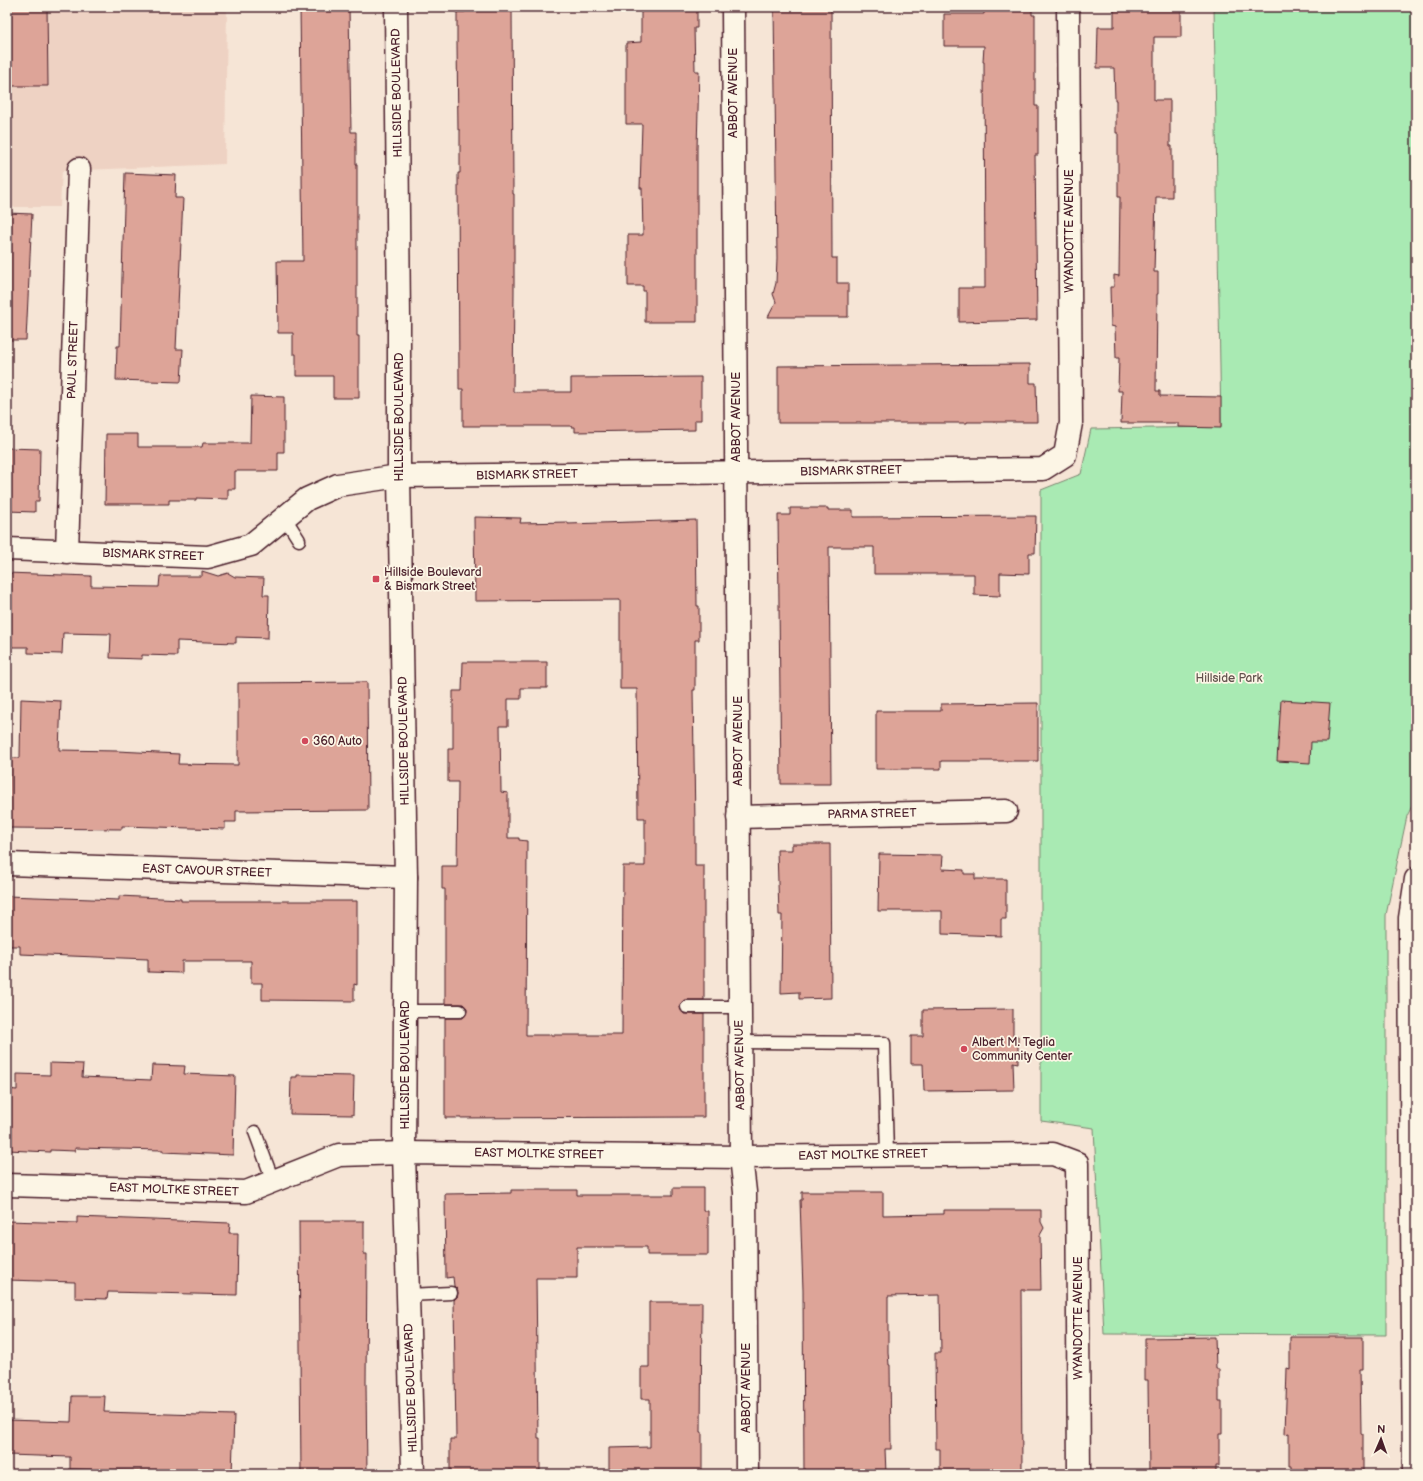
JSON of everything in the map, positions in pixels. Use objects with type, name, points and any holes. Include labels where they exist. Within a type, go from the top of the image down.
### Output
[{"type":"street","name":"HILLSIDE BOULEVARD","points":[[396,7],[399,476],[406,877],[404,1152],[413,1474]]},
{"type":"street","name":"ABBOT AVENUE","points":[[733,7],[741,1157],[745,1192],[747,1474]]},
{"type":"street","name":"WYANDOTTE AVENUE","points":[[1065,455],[1071,423],[1068,7]]},
{"type":"street","name":"PAUL STREET","points":[[67,552],[78,169]]},
{"type":"street","name":"BISMARK STREET","points":[[7,549],[208,557],[251,545],[307,499],[338,485],[399,476],[1043,469],[1065,455]]},
{"type":"street","name":"PARMA STREET","points":[[738,818],[1006,811]]},
{"type":"street","name":"EAST CAVOUR STREET","points":[[7,864],[406,877]]},
{"type":"street","points":[[1414,1474],[1414,1148],[1410,918],[1416,878]]},
{"type":"street","name":"EAST MOLTKE STREET","points":[[7,1185],[246,1192],[339,1155],[404,1152],[741,1157],[1053,1154],[1077,1163]]},
{"type":"street","name":"WYANDOTTE AVENUE","points":[[1077,1163],[1079,1474]]},
{"type":"lane","points":[[285,518],[299,540]]},
{"type":"lane","points":[[687,1007],[740,1007]]},
{"type":"lane","points":[[405,1011],[460,1011]]},
{"type":"lane","points":[[740,1042],[884,1043],[887,1155]]},
{"type":"lane","points":[[256,1132],[273,1181]]},
{"type":"lane","points":[[408,1295],[451,1293]]},
{"type":"shaded area","points":[[7,7],[227,7],[225,164],[62,171],[60,207],[7,207]]},
{"type":"green space","name":"Hillside Park","points":[[1214,7],[1416,7],[1416,798],[1407,816],[1386,915],[1386,1335],[1104,1334],[1094,1128],[1041,1121],[1041,490],[1081,474],[1091,429],[1221,427]]},
{"type":"building","points":[[7,7],[47,7],[48,86],[7,86]]},
{"type":"building","points":[[300,7],[349,7],[351,132],[356,132],[357,164],[357,336],[359,336],[359,398],[333,398],[333,376],[296,376],[296,354],[293,354],[293,333],[278,333],[277,261],[303,261]]},
{"type":"building","points":[[465,7],[512,7],[514,194],[513,392],[571,392],[571,378],[701,377],[701,420],[695,420],[695,430],[575,432],[575,427],[571,426],[463,426],[463,389],[459,389],[458,173],[460,173],[460,130],[458,130],[457,12],[465,12]]},
{"type":"building","points":[[641,7],[697,7],[697,28],[694,28],[695,71],[699,71],[697,149],[697,322],[645,322],[645,291],[643,291],[643,286],[628,286],[628,235],[643,235],[642,188],[640,188],[642,124],[626,124],[626,43],[641,42]]},
{"type":"building","points":[[774,7],[831,7],[832,258],[837,258],[837,283],[848,283],[848,317],[768,317],[776,302],[773,294],[776,283],[777,258]]},
{"type":"building","points":[[984,7],[1032,7],[1032,15],[1035,15],[1035,106],[1038,106],[1038,155],[1035,155],[1037,320],[959,322],[959,288],[985,288],[984,46],[944,46],[944,14],[984,14]]},
{"type":"building","points":[[1114,7],[1181,7],[1181,37],[1154,37],[1154,100],[1170,100],[1170,146],[1172,146],[1172,197],[1156,197],[1154,272],[1158,272],[1158,294],[1156,391],[1160,391],[1160,396],[1221,397],[1221,428],[1178,427],[1178,423],[1121,423],[1122,391],[1118,391],[1119,358],[1116,358],[1115,327],[1111,326],[1110,287],[1114,287],[1114,275],[1119,276],[1120,197],[1118,197],[1118,133],[1116,133],[1114,68],[1097,68],[1098,27],[1114,27]]},
{"type":"building","points":[[125,173],[176,175],[175,198],[183,198],[176,349],[183,349],[181,382],[116,380],[117,346],[120,346]]},
{"type":"building","points":[[7,213],[32,214],[26,340],[7,340]]},
{"type":"building","points":[[1030,364],[1030,383],[1036,383],[1037,422],[778,423],[778,366]]},
{"type":"building","points":[[251,396],[284,397],[284,452],[278,452],[278,471],[235,471],[235,489],[228,489],[228,499],[196,498],[196,500],[169,500],[169,504],[105,504],[106,434],[138,434],[138,447],[202,447],[203,443],[250,443]]},
{"type":"building","points":[[7,448],[40,449],[39,501],[35,501],[35,512],[7,511]]},
{"type":"building","points":[[790,508],[828,508],[828,510],[853,510],[853,517],[1036,516],[1035,553],[1029,553],[1029,574],[1000,573],[1000,596],[974,595],[974,574],[874,574],[874,547],[829,547],[831,784],[781,784],[778,515],[790,515]]},
{"type":"building","points":[[474,517],[521,518],[520,523],[568,522],[568,524],[696,520],[699,640],[695,640],[695,690],[693,690],[695,866],[704,866],[704,1000],[684,1000],[680,1004],[680,1007],[684,1014],[704,1014],[704,1117],[445,1118],[445,1018],[463,1018],[467,1011],[467,1008],[463,1004],[445,1004],[445,889],[442,889],[442,866],[457,866],[458,782],[448,782],[448,749],[453,749],[453,691],[462,691],[463,662],[547,662],[547,688],[521,688],[521,699],[508,699],[508,726],[500,726],[501,792],[508,793],[508,838],[519,838],[519,840],[527,841],[526,1035],[622,1035],[623,866],[645,866],[645,818],[638,818],[637,689],[620,689],[620,600],[475,601]]},
{"type":"building","points":[[202,571],[218,576],[228,573],[235,577],[264,578],[263,595],[269,595],[268,638],[236,637],[236,643],[177,641],[177,656],[142,655],[142,659],[110,658],[111,634],[63,633],[62,654],[28,653],[28,647],[7,647],[7,573],[91,576],[91,586],[159,587],[160,576],[202,576]]},
{"type":"building","points":[[367,682],[368,810],[236,811],[236,822],[225,822],[225,829],[122,826],[122,829],[8,828],[10,758],[20,758],[21,699],[61,701],[59,750],[179,754],[178,764],[238,765],[238,683]]},
{"type":"building","points":[[1281,700],[1330,703],[1327,742],[1311,742],[1310,763],[1277,761]]},
{"type":"building","points":[[1038,703],[1038,761],[941,761],[941,769],[876,769],[876,711],[941,711],[941,704]]},
{"type":"building","points":[[792,844],[830,844],[831,998],[799,999],[799,992],[781,993],[782,915],[779,915],[777,850],[792,850]]},
{"type":"building","points":[[879,854],[943,855],[942,869],[964,870],[964,874],[975,874],[975,879],[1006,879],[1006,919],[1001,919],[1001,936],[942,934],[942,911],[878,911]]},
{"type":"building","points":[[7,896],[119,900],[119,896],[181,899],[181,901],[357,901],[357,985],[354,984],[354,1001],[262,1000],[262,983],[251,983],[251,961],[182,961],[182,973],[148,972],[148,959],[20,954],[20,946],[7,946]]},
{"type":"building","name":"Albert M. Teglia Community Center","points":[[1013,1009],[1013,1036],[1018,1036],[1018,1063],[1013,1062],[1014,1090],[924,1091],[923,1064],[911,1064],[911,1036],[923,1036],[923,1010]]},
{"type":"building","points":[[50,1063],[83,1064],[82,1077],[151,1080],[152,1065],[185,1066],[184,1074],[235,1076],[233,1155],[163,1152],[163,1150],[75,1148],[75,1151],[50,1150],[50,1152],[7,1150],[7,1089],[17,1090],[17,1074],[50,1075]]},
{"type":"building","points":[[297,1075],[354,1076],[353,1115],[290,1114],[291,1077],[297,1077]]},
{"type":"building","points":[[673,1188],[703,1188],[703,1211],[708,1211],[708,1255],[647,1255],[647,1247],[577,1247],[577,1278],[536,1278],[538,1438],[540,1438],[540,1474],[450,1474],[450,1439],[456,1439],[454,1300],[458,1293],[454,1286],[453,1277],[446,1278],[445,1194],[511,1193],[511,1190],[577,1190],[577,1195],[673,1195]]},
{"type":"building","points":[[802,1192],[883,1192],[883,1215],[944,1214],[944,1210],[1041,1210],[1041,1222],[1044,1228],[1040,1235],[1041,1290],[1021,1290],[1022,1474],[940,1474],[940,1449],[936,1449],[935,1353],[941,1353],[940,1295],[888,1296],[891,1449],[885,1449],[886,1474],[804,1474],[803,1290],[800,1200],[802,1200]]},
{"type":"building","points":[[77,1217],[230,1223],[229,1233],[238,1233],[237,1295],[108,1292],[107,1299],[75,1298],[75,1282],[7,1280],[7,1221],[77,1223]]},
{"type":"building","points":[[299,1221],[364,1221],[364,1254],[367,1254],[367,1474],[301,1474]]},
{"type":"building","points":[[649,1302],[702,1302],[702,1474],[609,1474],[609,1448],[650,1447],[650,1399],[641,1399],[641,1367],[649,1367]]},
{"type":"building","points":[[1215,1337],[1216,1369],[1219,1369],[1219,1401],[1222,1401],[1222,1434],[1219,1434],[1219,1466],[1216,1466],[1216,1474],[1149,1474],[1148,1380],[1145,1380],[1145,1338]]},
{"type":"building","points":[[1290,1337],[1363,1337],[1363,1369],[1360,1369],[1363,1474],[1291,1474],[1291,1466],[1289,1466],[1289,1433],[1285,1434],[1287,1368],[1290,1369]]},
{"type":"building","points":[[72,1396],[105,1396],[104,1412],[234,1415],[232,1474],[70,1469],[70,1457],[7,1455],[7,1420],[71,1422]]},
{"type":"place","name":"Hillside Boulevard & Bismark Street","points":[[376,579]]},
{"type":"place","name":"360 Auto","points":[[305,741]]},
{"type":"place","name":"Albert M. Teglia Community Center","points":[[964,1049]]}]
